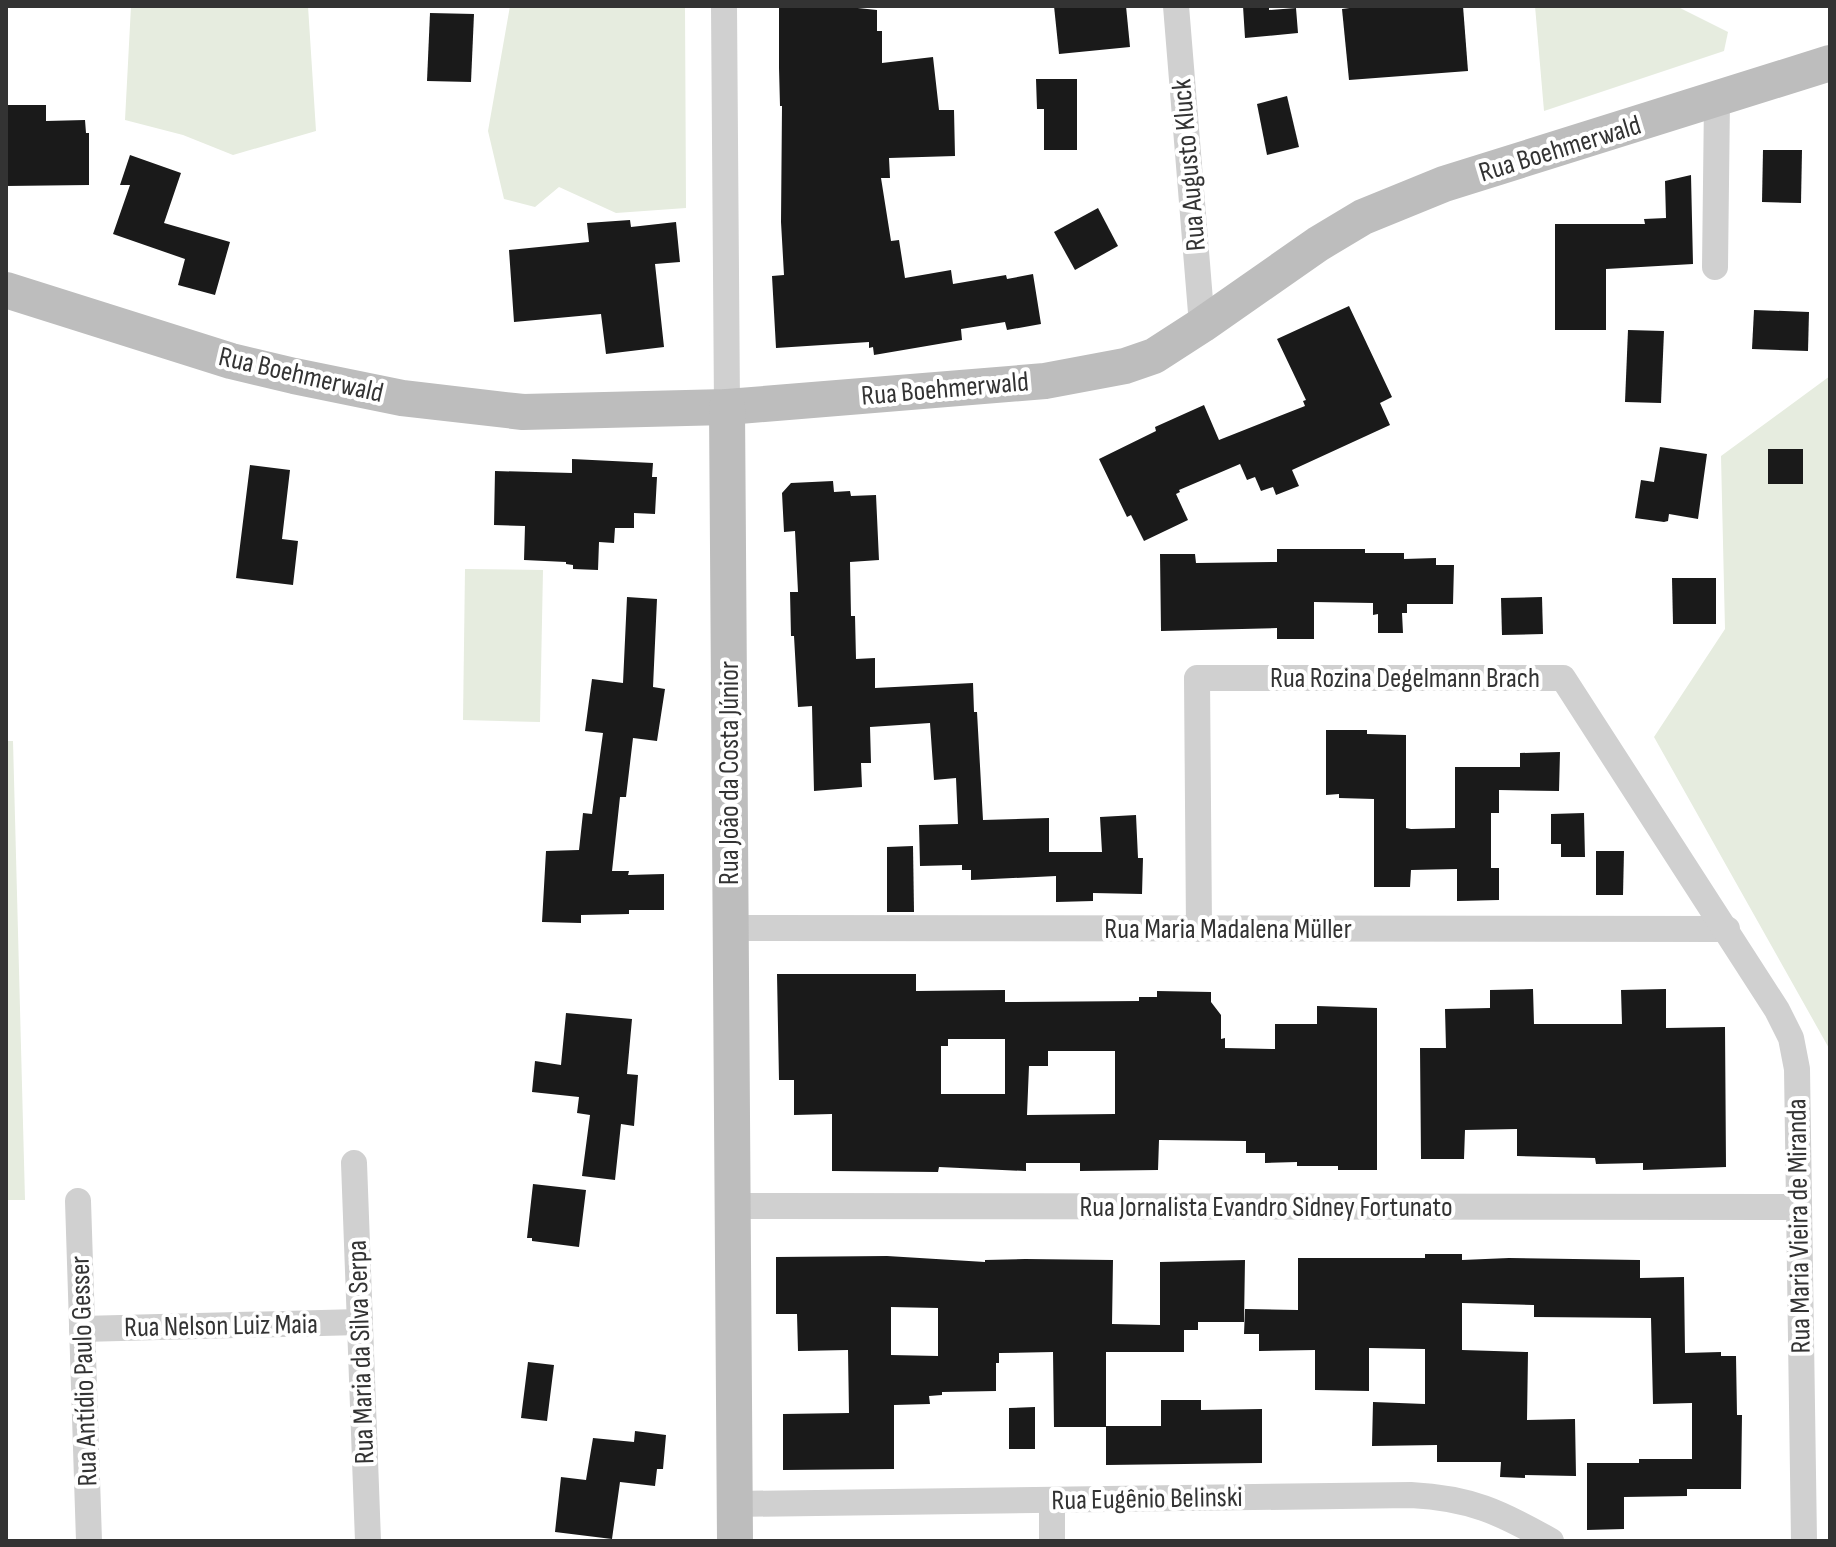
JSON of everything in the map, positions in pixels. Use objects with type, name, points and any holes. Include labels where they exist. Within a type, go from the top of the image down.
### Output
[{"type":"main road","name":"Rua Boehmerwald","points":[[6,290],[231,361],[402,398],[523,412],[727,407],[1045,381],[1093,374],[1154,356],[1318,244],[1363,217],[1444,184],[1830,63]]},
{"type":"main road","name":"Rua João da Costa Júnior","points":[[727,407],[735,1541]]},
{"type":"street","name":"Rua João da Costa Júnior","points":[[724,6],[727,407]]},
{"type":"street","name":"Rua Augusto Kluck","points":[[1176,6],[1202,325]]},
{"type":"street","points":[[1715,267],[1717,100]]},
{"type":"street","name":"Rua Rozina Degelmann Brach","points":[[1199,929],[1197,678],[1563,678],[1727,929]]},
{"type":"street","name":"Rua Maria Madalena Müller","points":[[730,928],[1727,929]]},
{"type":"street","name":"Rua Maria Vieira de Miranda","points":[[1727,929],[1777,1010],[1791,1038],[1797,1069],[1804,1541]]},
{"type":"street","name":"Rua Maria da Silva Serpa","points":[[354,1163],[368,1541]]},
{"type":"street","name":"Rua Antídio Paulo Gesser","points":[[78,1201],[89,1541]]},
{"type":"street","name":"Rua Jornalista Evandro Sidney Fortunato","points":[[732,1206],[1799,1207]]},
{"type":"street","name":"Rua Nelson Luiz Maia","points":[[82,1329],[360,1322]]},
{"type":"street","name":"Rua Eugênio Belinski","points":[[734,1504],[1432,1496],[1461,1500],[1485,1508],[1551,1541]]},
{"type":"street","points":[[1052,1500],[1052,1541]]},
{"type":"shaded area","points":[[131,6],[308,6],[316,131],[233,155],[183,135],[125,120]]},
{"type":"shaded area","points":[[510,6],[685,6],[686,208],[616,213],[559,187],[535,207],[504,199],[488,131]]},
{"type":"shaded area","points":[[1535,6],[1676,6],[1728,32],[1724,51],[1544,111]]},
{"type":"shaded area","points":[[1830,376],[1830,1050],[1654,737],[1725,629],[1721,456]]},
{"type":"shaded area","points":[[465,569],[543,570],[540,722],[463,720]]},
{"type":"shaded area","points":[[6,741],[13,741],[25,1200],[6,1200]]},
{"type":"building","points":[[1054,6],[1126,6],[1130,47],[1059,54]]},
{"type":"building","points":[[1243,6],[1269,6],[1269,10],[1296,8],[1298,33],[1245,38]]},
{"type":"building","points":[[1364,6],[1463,6],[1468,71],[1349,80],[1342,9]]},
{"type":"building","points":[[848,7],[877,10],[877,31],[882,31],[882,63],[933,57],[939,110],[954,110],[955,156],[889,158],[890,178],[881,178],[891,241],[899,240],[905,278],[951,270],[953,284],[1033,274],[1041,324],[1007,330],[1005,322],[961,329],[962,340],[874,355],[869,342],[776,348],[772,276],[784,275],[779,8]]},
{"type":"building","points":[[430,13],[474,14],[471,82],[427,81]]},
{"type":"building","points":[[1036,79],[1077,79],[1077,150],[1044,150],[1044,109],[1037,109]]},
{"type":"building","points":[[1287,96],[1299,147],[1267,155],[1257,104]]},
{"type":"building","points":[[6,105],[46,105],[46,121],[85,120],[86,133],[89,133],[89,185],[6,186]]},
{"type":"building","points":[[1763,150],[1802,150],[1801,203],[1762,202]]},
{"type":"building","points":[[130,155],[181,173],[164,223],[230,242],[215,295],[178,285],[185,259],[113,234],[130,185],[120,185]]},
{"type":"building","points":[[1691,175],[1693,264],[1606,269],[1606,330],[1555,330],[1555,224],[1645,224],[1644,219],[1666,218],[1665,181]]},
{"type":"building","points":[[1098,208],[1118,246],[1075,270],[1054,232]]},
{"type":"building","points":[[630,220],[631,227],[676,222],[680,262],[655,264],[664,347],[606,354],[601,314],[514,322],[509,250],[589,242],[587,223]]},
{"type":"building","points":[[1349,306],[1392,397],[1380,403],[1390,425],[1292,470],[1299,486],[1276,495],[1273,487],[1261,491],[1255,477],[1247,480],[1240,464],[1179,490],[1176,494],[1188,520],[1144,541],[1131,515],[1127,517],[1099,459],[1156,431],[1155,427],[1204,405],[1219,440],[1305,406],[1303,401],[1306,400],[1277,339]]},
{"type":"building","points":[[1754,310],[1809,312],[1808,351],[1752,349]]},
{"type":"building","points":[[1628,330],[1664,331],[1661,403],[1625,402]]},
{"type":"building","points":[[1660,447],[1707,454],[1698,519],[1669,514],[1668,521],[1664,522],[1635,518],[1641,480],[1654,482]]},
{"type":"building","points":[[1768,449],[1803,449],[1803,484],[1768,484]]},
{"type":"building","points":[[572,459],[653,463],[652,477],[657,477],[655,514],[634,513],[634,528],[615,528],[614,543],[599,542],[598,570],[573,569],[573,565],[566,562],[524,560],[525,526],[494,525],[495,471],[572,473]]},
{"type":"building","points":[[250,465],[290,470],[282,539],[298,541],[293,585],[236,578]]},
{"type":"building","points":[[833,481],[834,492],[850,491],[851,496],[876,495],[879,560],[850,562],[856,659],[875,658],[875,688],[973,683],[983,820],[1049,818],[1049,852],[1102,852],[1100,817],[1136,815],[1138,858],[1143,858],[1142,894],[1093,893],[1093,901],[1056,902],[1056,876],[971,880],[971,870],[962,870],[962,865],[920,866],[919,825],[958,824],[956,778],[934,780],[930,723],[870,727],[871,763],[861,763],[862,787],[814,791],[812,706],[798,707],[794,636],[791,636],[790,592],[798,592],[795,531],[784,532],[782,493],[791,483]]},
{"type":"building","points":[[1277,549],[1365,549],[1365,553],[1404,553],[1404,559],[1436,558],[1436,565],[1454,565],[1453,604],[1407,604],[1407,613],[1402,613],[1403,633],[1378,633],[1378,614],[1373,615],[1373,603],[1314,602],[1314,639],[1277,639],[1277,628],[1161,631],[1160,554],[1195,554],[1196,563],[1277,562]]},
{"type":"building","points":[[1672,578],[1716,578],[1716,624],[1673,624]]},
{"type":"building","points":[[627,597],[657,599],[653,687],[665,689],[657,741],[633,738],[626,797],[620,797],[612,871],[629,871],[628,875],[664,874],[664,910],[581,915],[581,923],[542,922],[546,851],[579,850],[583,813],[592,814],[603,733],[585,731],[592,679],[623,683]]},
{"type":"building","points":[[1542,597],[1543,634],[1502,635],[1501,598]]},
{"type":"building","points":[[1326,730],[1367,730],[1367,734],[1406,735],[1406,828],[1411,829],[1455,828],[1455,767],[1520,767],[1520,753],[1560,752],[1559,791],[1499,790],[1499,813],[1491,813],[1491,868],[1499,868],[1499,900],[1457,901],[1457,869],[1411,870],[1410,887],[1374,887],[1374,799],[1326,795]]},
{"type":"building","points":[[1584,813],[1585,857],[1561,857],[1561,844],[1551,844],[1551,814]]},
{"type":"building","points":[[913,846],[914,912],[887,912],[887,847]]},
{"type":"building","points":[[1596,851],[1624,851],[1623,895],[1596,895]]},
{"type":"building","points":[[777,974],[916,974],[916,991],[1005,990],[1005,1002],[1139,1001],[1139,997],[1157,997],[1157,991],[1211,992],[1211,1002],[1221,1015],[1221,1039],[1225,1038],[1225,1048],[1275,1049],[1275,1024],[1317,1024],[1317,1006],[1377,1008],[1377,1170],[1297,1166],[1297,1162],[1265,1163],[1265,1153],[1246,1153],[1246,1141],[1159,1140],[1158,1170],[1080,1171],[1080,1163],[1026,1163],[1026,1171],[939,1167],[938,1172],[832,1171],[832,1114],[794,1115],[794,1080],[779,1080]],"holes":[[[948,1039],[1005,1039],[1005,1094],[941,1094],[941,1046],[948,1046]],[[1048,1051],[1115,1051],[1115,1114],[1027,1115],[1029,1066],[1048,1066]]]},
{"type":"building","points":[[1533,989],[1534,1024],[1622,1024],[1621,990],[1666,989],[1666,1028],[1725,1027],[1726,1167],[1643,1170],[1643,1163],[1596,1164],[1595,1158],[1517,1156],[1517,1129],[1465,1130],[1464,1159],[1421,1159],[1420,1048],[1446,1048],[1445,1009],[1490,1008],[1490,990]]},
{"type":"building","points":[[566,1013],[632,1019],[627,1074],[638,1075],[634,1126],[621,1124],[615,1180],[582,1176],[590,1115],[577,1113],[579,1097],[532,1092],[535,1061],[561,1065]]},
{"type":"building","points":[[533,1184],[586,1190],[579,1247],[527,1238]]},
{"type":"building","points":[[1425,1254],[1462,1254],[1462,1260],[1640,1260],[1640,1278],[1684,1277],[1685,1353],[1721,1352],[1721,1356],[1736,1356],[1737,1415],[1742,1415],[1741,1489],[1687,1489],[1687,1496],[1624,1497],[1624,1529],[1587,1530],[1587,1463],[1692,1459],[1692,1403],[1653,1404],[1651,1318],[1534,1317],[1534,1305],[1462,1303],[1462,1350],[1528,1352],[1527,1420],[1575,1419],[1576,1476],[1500,1477],[1501,1462],[1437,1462],[1437,1445],[1372,1446],[1373,1402],[1425,1404],[1425,1349],[1369,1348],[1369,1391],[1315,1390],[1315,1350],[1259,1351],[1259,1334],[1244,1334],[1245,1309],[1298,1310],[1298,1258],[1425,1258]]},
{"type":"building","points":[[887,1256],[985,1262],[1113,1260],[1112,1324],[1160,1325],[1160,1262],[1245,1260],[1244,1322],[1198,1322],[1198,1330],[1184,1330],[1184,1352],[1106,1352],[1106,1427],[1054,1427],[1053,1352],[999,1353],[996,1391],[942,1392],[942,1395],[929,1396],[930,1404],[894,1405],[894,1469],[783,1470],[783,1414],[849,1413],[848,1350],[798,1351],[797,1314],[776,1314],[776,1257]],"holes":[[[891,1307],[938,1308],[938,1356],[891,1355]]]},
{"type":"building","points":[[528,1362],[554,1365],[547,1421],[521,1418]]},
{"type":"building","points":[[1161,1400],[1201,1400],[1201,1410],[1262,1409],[1262,1463],[1106,1465],[1106,1426],[1161,1426]]},
{"type":"building","points":[[1035,1407],[1035,1449],[1009,1449],[1009,1408]]},
{"type":"building","points":[[635,1431],[666,1435],[663,1469],[657,1469],[655,1486],[620,1482],[612,1539],[555,1532],[561,1477],[586,1480],[593,1438],[634,1442]]}]
